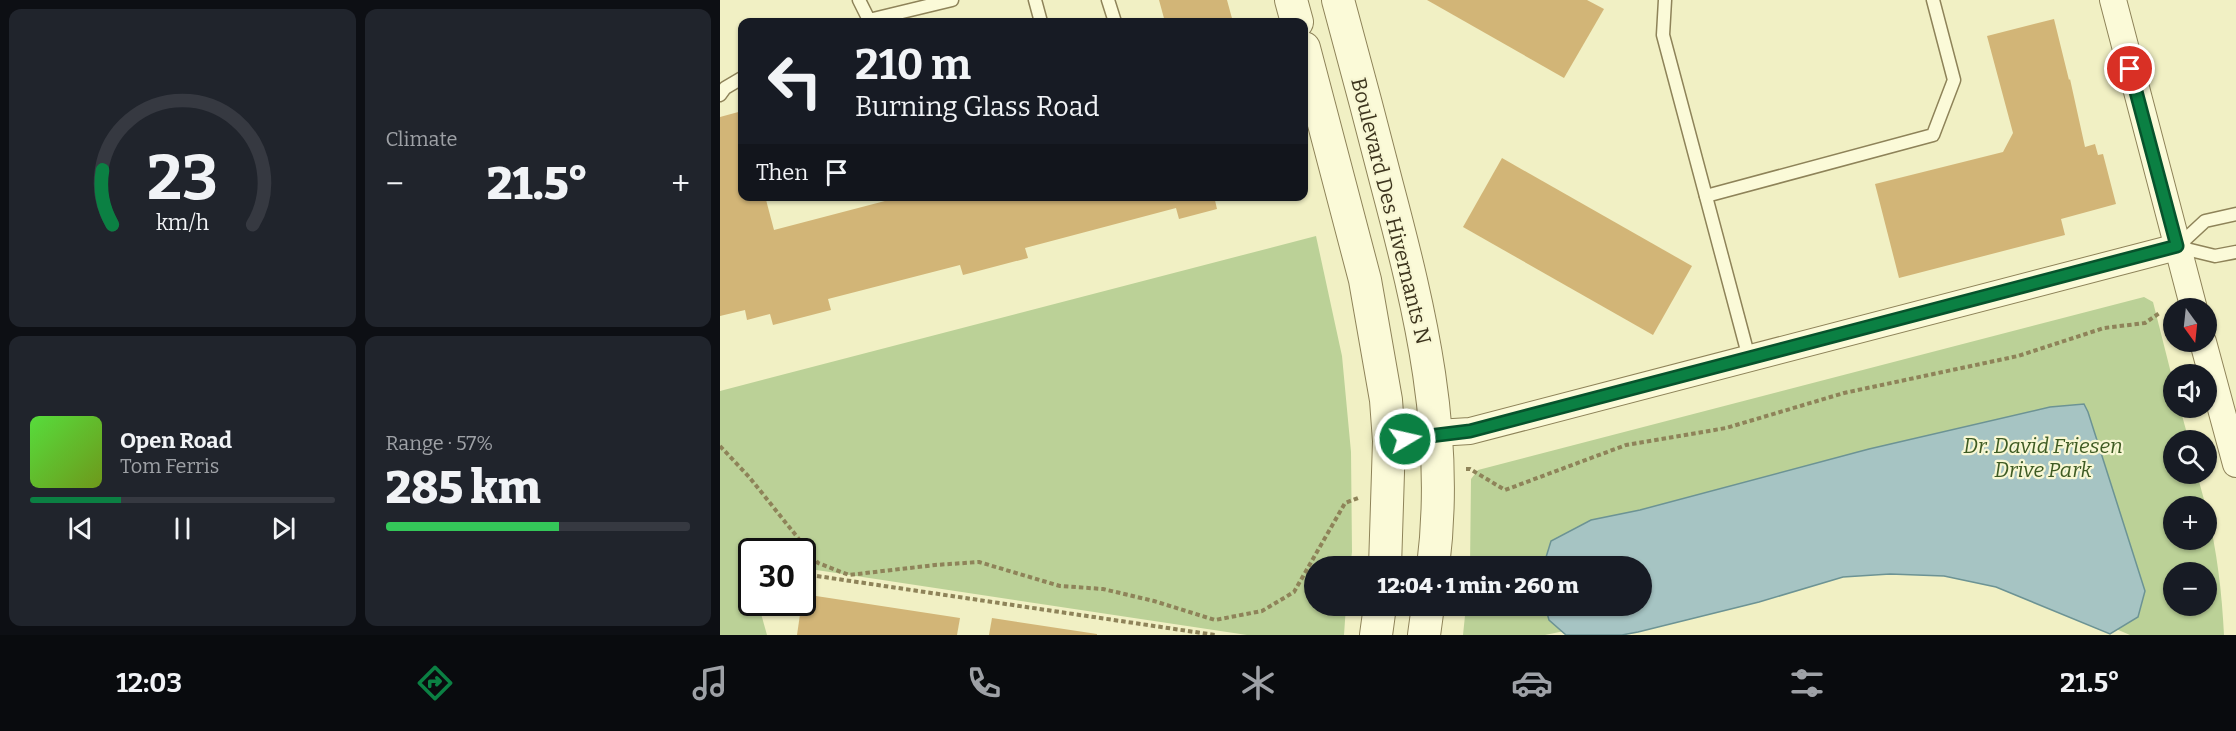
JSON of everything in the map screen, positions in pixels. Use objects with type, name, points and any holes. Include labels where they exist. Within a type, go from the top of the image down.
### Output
[{"type":"street","points":[[1291,0],[1296,18]]},
{"type":"street","name":"Boulevard Des Hivernants N","points":[[1338,0],[1413,282],[1434,402],[1439,469],[1434,556]]},
{"type":"street","points":[[2113,0],[2191,298]]},
{"type":"street","name":"Boulevard Des Hivernants N","points":[[1308,63],[1365,280],[1386,400],[1389,441],[1384,556]]},
{"type":"street","points":[[1389,441],[1470,431],[2177,246]]},
{"type":"street","points":[[2206,352],[2236,464]]},
{"type":"street","points":[[1376,635],[1379,616]]},
{"type":"street","points":[[1424,635],[1427,616]]},
{"type":"lane","points":[[859,0],[865,18]]},
{"type":"lane","points":[[882,18],[952,0]]},
{"type":"lane","points":[[1035,0],[1040,18]]},
{"type":"lane","points":[[1108,0],[1114,18]]},
{"type":"lane","points":[[1665,0],[1663,35],[1749,358]]},
{"type":"lane","points":[[1706,196],[1933,135],[1954,80],[1934,0]]},
{"type":"lane","points":[[720,94],[738,80]]},
{"type":"lane","points":[[2177,246],[2205,221],[2236,214]]},
{"type":"lane","points":[[2177,246],[2215,256],[2236,252]]},
{"type":"path","points":[[1439,469],[1470,469],[1505,490],[1626,446],[1726,428],[1844,393],[2018,356],[2104,328],[2145,323],[2161,312]]},
{"type":"path","points":[[720,446],[750,478],[818,563],[849,575],[979,562],[1060,586],[1103,589],[1154,601],[1215,620],[1262,611],[1294,592],[1345,503],[1358,498],[1358,489]]},
{"type":"path","points":[[817,576],[1215,635]]},
{"type":"green space","points":[[1316,236],[1342,356],[1351,452],[1352,552],[1351,556],[1304,556],[1304,616],[1345,616],[1344,635],[1247,635],[816,570],[816,538],[738,538],[738,616],[762,616],[767,635],[720,635],[720,391]]},
{"type":"green space","name":"Dr. David Friesen Drive Park","points":[[2144,297],[2153,302],[2163,342],[2163,352],[2166,352],[2169,364],[2163,364],[2163,418],[2183,418],[2186,430],[2163,430],[2163,484],[2200,484],[2203,496],[2163,496],[2163,550],[2215,550],[2219,572],[2224,635],[2130,635],[2032,593],[1990,579],[1860,570],[1652,613],[1652,556],[1470,556],[1471,479],[1478,470]]},
{"type":"green space","name":"Dr. David Friesen Drive Park","points":[[1465,616],[1637,616],[1545,635],[1463,635]]},
{"type":"water","points":[[2084,404],[2145,591],[2138,617],[2110,634],[1996,587],[1944,576],[1890,574],[1843,577],[1759,602],[1622,635],[1566,635],[1549,620],[1548,616],[1652,616],[1652,556],[1546,556],[1551,541],[1591,520],[1640,510],[1869,449],[2050,407]]},
{"type":"building","points":[[1159,0],[1227,0],[1232,18],[1164,18]]},
{"type":"building","points":[[1427,0],[1587,0],[1604,9],[1564,78]]},
{"type":"building","points":[[2054,19],[2085,147],[2095,144],[2098,155],[2103,154],[2116,204],[2061,219],[2065,235],[1899,278],[1875,184],[2003,152],[2013,133],[1987,36]]},
{"type":"building","points":[[738,112],[738,201],[766,201],[774,230],[885,201],[1215,201],[1217,209],[1179,219],[1176,208],[1025,248],[1028,258],[963,275],[960,265],[828,299],[831,310],[773,325],[770,314],[747,320],[745,310],[720,316],[720,117]]},
{"type":"building","points":[[1502,158],[1692,266],[1653,335],[1463,227]]},
{"type":"building","points":[[816,596],[960,618],[957,635],[797,635],[800,616],[816,616]]},
{"type":"building","points":[[992,618],[1097,634],[1097,635],[989,635]]},
{"type":"route","points":[[1405,439],[1470,431],[2177,246],[2130,69]]}]
